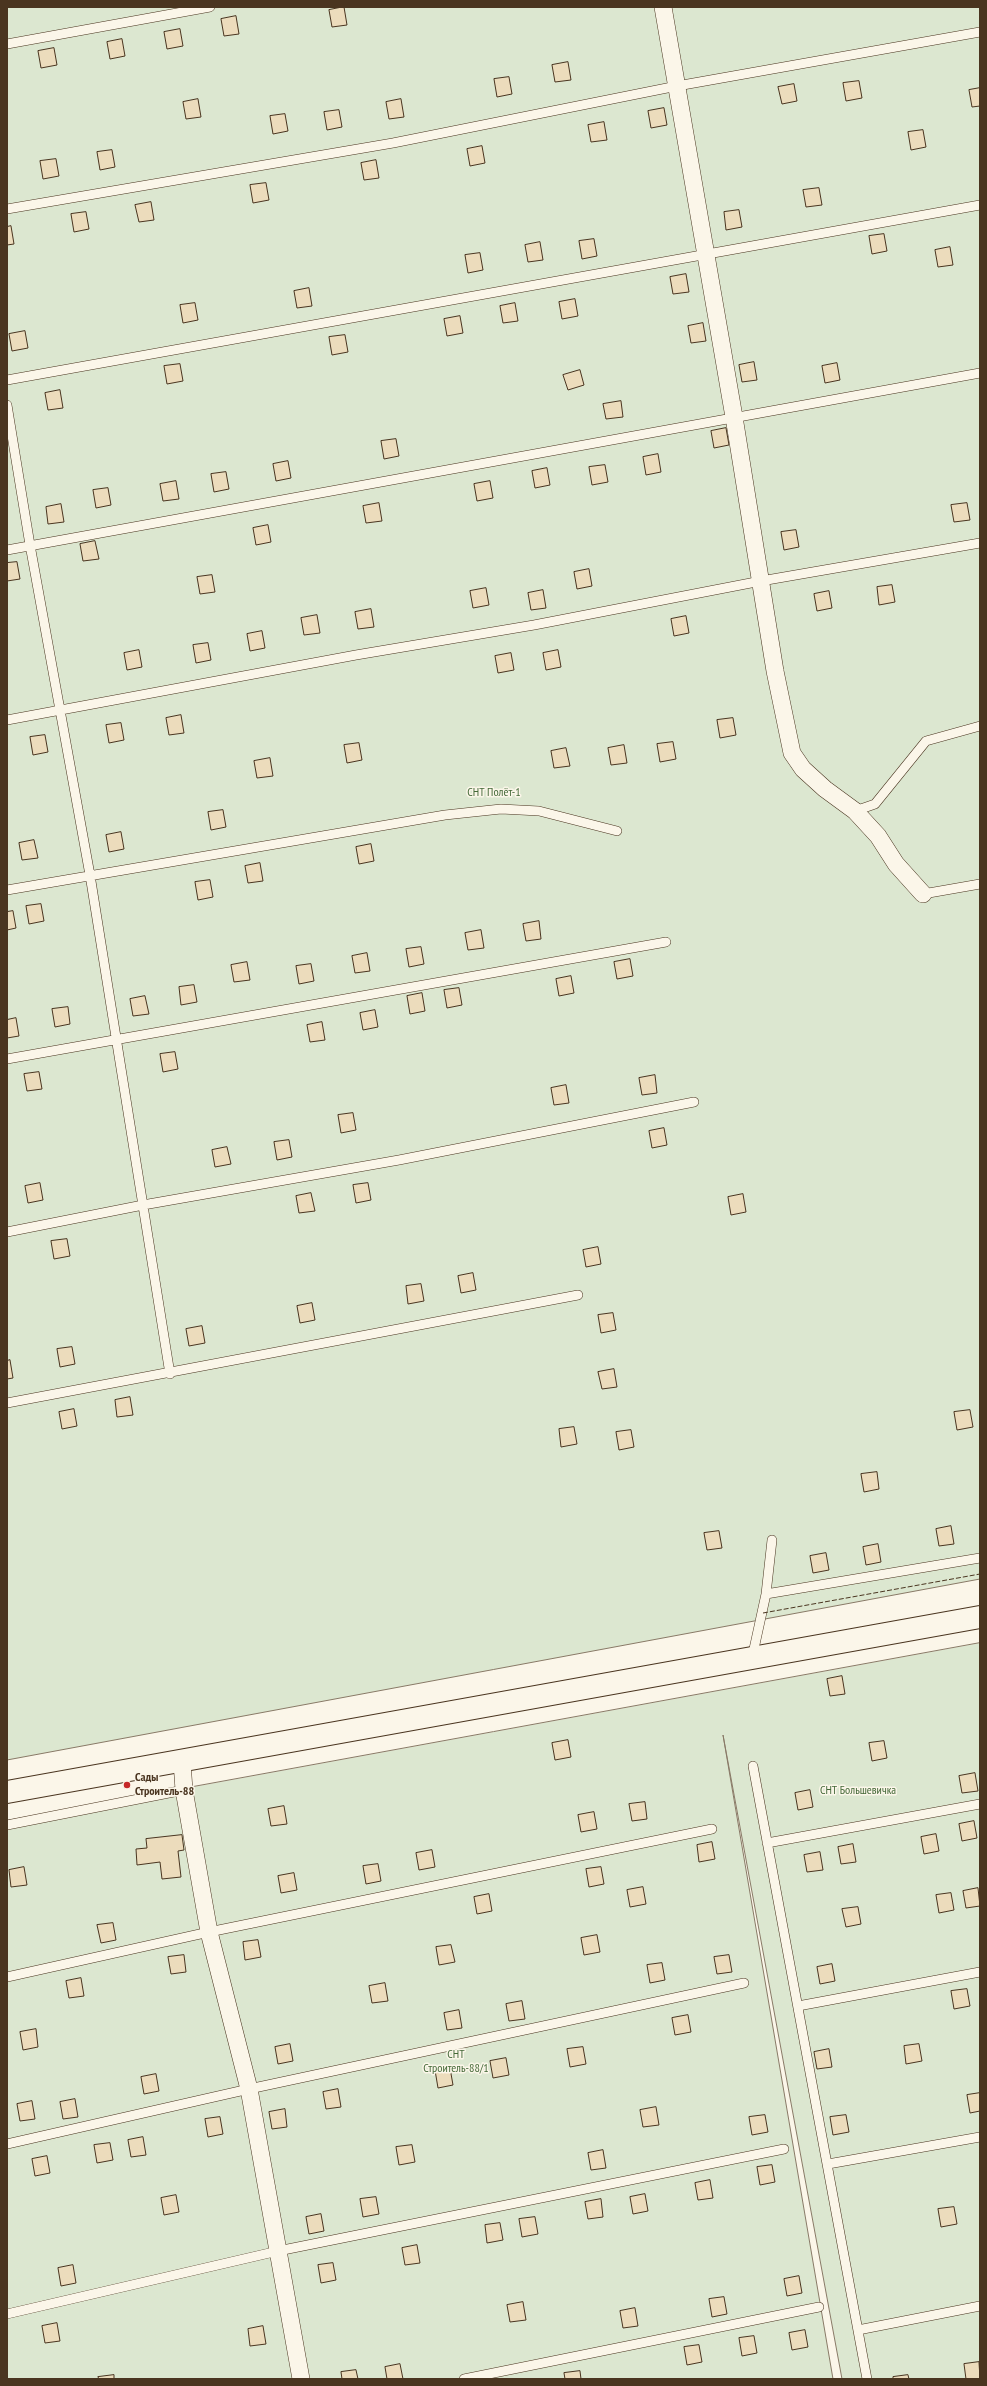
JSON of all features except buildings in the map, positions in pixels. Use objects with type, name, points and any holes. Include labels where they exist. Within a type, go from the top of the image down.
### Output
[{"type":"street","points":[[663,7],[704,254],[734,417],[775,671],[792,753],[803,769],[825,789],[855,811],[878,836],[896,864],[923,894]]},
{"type":"street","points":[[7,1792],[182,1762],[980,1617]]},
{"type":"street","points":[[182,1762],[184,1790],[209,1932],[249,2089],[302,2379]]},
{"type":"lane","points":[[7,44],[210,7]]},
{"type":"lane","points":[[7,209],[127,190],[394,142],[677,86],[980,32]]},
{"type":"lane","points":[[7,380],[980,205]]},
{"type":"lane","points":[[7,550],[980,373]]},
{"type":"lane","points":[[7,405],[59,710],[90,875],[170,1374]]},
{"type":"lane","points":[[7,720],[356,655],[534,625],[761,581],[980,543]]},
{"type":"lane","points":[[855,811],[875,804],[926,741],[980,726]]},
{"type":"lane","points":[[7,890],[445,815],[501,809],[539,811],[617,831]]},
{"type":"lane","points":[[923,894],[980,884]]},
{"type":"lane","points":[[7,1059],[666,942]]},
{"type":"lane","points":[[7,1232],[143,1205],[399,1160],[694,1102]]},
{"type":"lane","points":[[7,1402],[170,1374],[578,1295]]},
{"type":"lane","points":[[752,1659],[766,1594],[772,1540]]},
{"type":"lane","points":[[766,1594],[980,1558]]},
{"type":"lane","points":[[753,1766],[867,2379]]},
{"type":"lane","points":[[7,1825],[184,1790]]},
{"type":"lane","points":[[767,1843],[980,1804]]},
{"type":"lane","points":[[7,1977],[209,1932],[712,1830]]},
{"type":"lane","points":[[798,2006],[980,1972]]},
{"type":"lane","points":[[7,2144],[249,2089],[744,1983]]},
{"type":"lane","points":[[828,2164],[980,2137]]},
{"type":"lane","points":[[7,2314],[278,2251],[784,2149]]},
{"type":"lane","points":[[858,2330],[980,2306]]},
{"type":"lane","points":[[464,2379],[819,2308]]},
{"type":"green space","name":"СНТ Полёт-1","points":[[7,7],[980,7],[980,1579],[7,1760]]},
{"type":"green space","name":"СНТ Строитель-88/1","points":[[980,1643],[980,2379],[842,2379],[723,1735],[833,2379],[7,2379],[7,1821]]},
{"type":"fence","points":[[763,1613],[980,1574]]},
{"type":"place","name":"Сады Строитель-88","points":[[127,1785]]},
{"type":"park label","name":"СНТ Большевичка","points":[[858,1791]]}]
